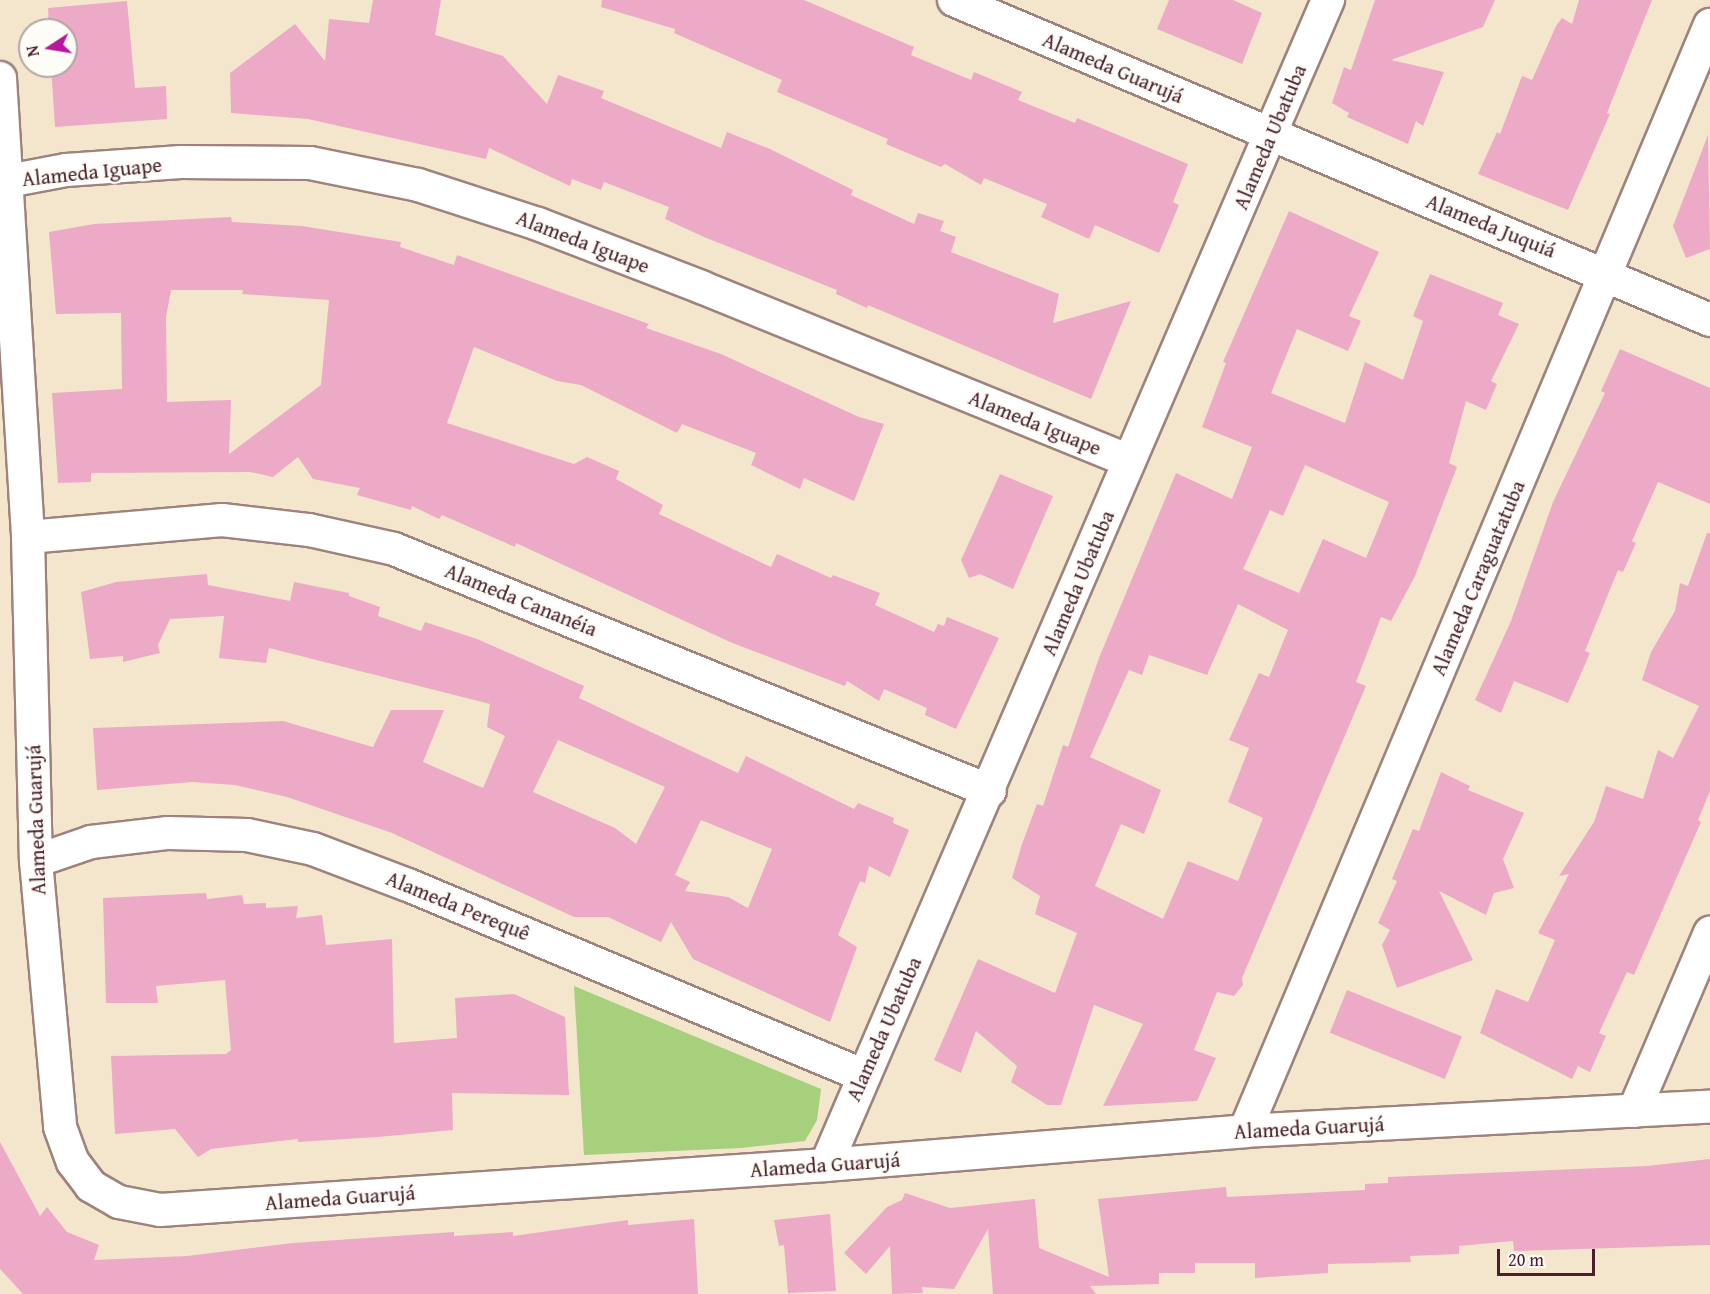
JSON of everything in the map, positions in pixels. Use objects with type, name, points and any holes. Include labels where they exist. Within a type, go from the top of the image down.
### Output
[{"type":"street","name":"Alameda Guarujá","points":[[954,0],[1271,136]]},
{"type":"street","name":"Alameda Ubatuba","points":[[826,1165],[863,1075],[990,791],[1129,461],[1328,0]]},
{"type":"street","name":"Alameda Caraguatatuba","points":[[1245,1131],[1710,25]]},
{"type":"street","name":"Alameda Guarujá","points":[[0,78],[28,537],[36,861],[60,1127],[74,1162],[91,1186],[119,1202],[160,1210],[826,1165],[1245,1131],[1710,1107]]},
{"type":"street","name":"Alameda Juquiá","points":[[1271,136],[1606,273],[1710,320]]},
{"type":"street","name":"Alameda Iguape","points":[[8,181],[66,170],[181,162],[310,163],[418,185],[538,224],[690,283],[1129,461]]},
{"type":"street","name":"Alameda Cananéia","points":[[28,537],[222,520],[309,530],[394,549],[990,791]]},
{"type":"street","name":"Alameda Perequê","points":[[36,861],[91,842],[168,833],[247,835],[312,849],[408,885],[863,1075]]},
{"type":"street","points":[[1635,1111],[1710,933]]},
{"type":"green space","points":[[574,986],[821,1089],[817,1120],[805,1141],[741,1148],[584,1155]]},
{"type":"building","points":[[373,0],[441,0],[435,35],[503,56],[547,104],[558,75],[604,91],[601,98],[721,148],[727,132],[770,149],[853,190],[851,195],[914,224],[918,213],[944,221],[940,231],[956,237],[951,252],[1059,294],[1053,323],[1131,301],[1091,399],[868,305],[867,308],[836,294],[837,290],[704,237],[665,219],[669,207],[604,182],[601,190],[572,179],[570,186],[489,148],[486,159],[308,119],[231,113],[230,73],[295,24],[325,61],[329,19],[369,23]]},
{"type":"building","points":[[602,0],[804,0],[914,47],[911,55],[971,80],[974,72],[1022,92],[1018,100],[1075,123],[1077,118],[1188,164],[1173,202],[1179,205],[1159,253],[1095,225],[1089,239],[1041,217],[1047,204],[984,178],[981,185],[945,164],[941,167],[886,144],[888,139],[777,92],[782,80],[674,33],[675,29],[601,7]]},
{"type":"building","points":[[1169,0],[1233,0],[1262,13],[1242,64],[1157,29]]},
{"type":"building","points":[[1375,0],[1495,0],[1483,27],[1391,60],[1444,72],[1423,126],[1416,121],[1408,144],[1347,117],[1349,113],[1332,103],[1344,67],[1351,70]]},
{"type":"building","points":[[1579,0],[1652,0],[1607,113],[1610,114],[1568,210],[1478,174],[1497,132],[1500,134],[1522,76],[1532,80],[1556,26],[1562,18],[1572,24]]},
{"type":"building","points":[[127,1],[135,88],[166,86],[167,119],[55,127],[52,78],[78,78],[78,18],[48,18],[48,8]]},
{"type":"building","points":[[1708,135],[1710,249],[1686,258],[1673,226]]},
{"type":"building","points":[[1289,211],[1379,252],[1349,316],[1361,321],[1348,351],[1297,329],[1271,393],[1345,423],[1365,362],[1403,380],[1423,321],[1413,316],[1430,274],[1503,303],[1498,315],[1519,324],[1491,381],[1497,384],[1486,410],[1466,401],[1449,463],[1457,467],[1415,576],[1391,621],[1381,617],[1356,682],[1366,686],[1242,978],[1243,985],[1234,996],[1217,992],[1194,1050],[1216,1058],[1197,1101],[1103,1106],[1143,1024],[1094,1005],[1061,1105],[1047,1105],[1011,1082],[1017,1066],[976,1031],[961,1073],[934,1060],[978,959],[1055,993],[1077,933],[1035,914],[1040,896],[1012,878],[1037,804],[1043,806],[1063,745],[1068,747],[1099,658],[1176,473],[1232,499],[1252,447],[1202,427],[1226,363],[1223,362]],"holes":[[[1305,465],[1389,502],[1366,558],[1323,539],[1299,593],[1243,569],[1270,510],[1283,516]],[[1238,604],[1288,630],[1269,677],[1259,673],[1229,740],[1249,748],[1228,802],[1263,818],[1238,881],[1188,861],[1163,919],[1095,886],[1121,824],[1144,834],[1161,790],[1090,757],[1129,670],[1142,675],[1149,655],[1207,675]]]},
{"type":"building","points":[[231,217],[232,222],[302,226],[401,242],[400,247],[454,265],[457,255],[649,324],[646,328],[721,354],[859,417],[884,424],[854,501],[804,478],[800,489],[751,465],[756,453],[682,424],[677,433],[581,385],[557,381],[474,347],[447,423],[574,464],[587,457],[619,471],[616,479],[663,505],[659,514],[771,567],[777,554],[831,578],[833,575],[880,593],[875,605],[934,632],[938,624],[944,626],[947,617],[999,638],[956,729],[925,715],[927,708],[884,689],[879,701],[847,681],[845,686],[730,642],[516,543],[515,547],[442,515],[439,519],[412,506],[411,510],[357,495],[360,488],[313,479],[298,457],[273,477],[250,472],[91,473],[91,482],[58,483],[52,393],[122,389],[121,313],[56,314],[49,232],[94,224]],"holes":[[[171,290],[243,290],[242,294],[329,300],[321,385],[229,454],[231,400],[167,402],[166,317]]]},
{"type":"building","points":[[1620,349],[1710,388],[1710,504],[1658,482],[1632,541],[1636,543],[1623,572],[1618,570],[1611,587],[1585,651],[1590,653],[1568,703],[1514,681],[1501,713],[1475,700],[1511,621],[1553,502],[1605,393],[1601,391]]},
{"type":"building","points":[[1000,474],[1053,496],[1013,589],[980,574],[969,578],[961,560]]},
{"type":"building","points":[[1707,533],[1710,533],[1710,791],[1698,820],[1701,822],[1634,975],[1627,972],[1599,1033],[1606,1036],[1590,1072],[1578,1066],[1572,1079],[1480,1033],[1496,989],[1528,1002],[1555,940],[1538,933],[1569,874],[1559,876],[1594,822],[1606,786],[1643,799],[1658,750],[1673,758],[1699,706],[1642,680],[1651,652],[1675,611],[1680,583],[1688,586]]},
{"type":"building","points":[[207,574],[208,585],[290,601],[294,582],[349,593],[349,596],[380,607],[378,616],[421,631],[425,622],[477,639],[584,686],[579,698],[738,773],[746,756],[854,809],[858,803],[894,818],[893,823],[909,830],[890,877],[869,866],[865,883],[860,881],[838,935],[857,947],[830,1022],[693,959],[671,922],[661,942],[608,917],[574,917],[392,833],[287,797],[235,785],[192,782],[97,790],[93,728],[283,721],[373,747],[391,710],[444,710],[423,762],[483,788],[505,736],[487,727],[490,704],[269,648],[266,663],[219,658],[224,616],[170,619],[158,645],[160,653],[123,662],[123,656],[90,659],[81,592],[116,582]],"holes":[[[558,740],[665,787],[636,844],[615,828],[533,792]],[[701,820],[772,849],[748,908],[728,897],[685,891],[690,882],[675,875]]]},
{"type":"building","points":[[1441,772],[1470,786],[1468,790],[1524,813],[1503,859],[1514,888],[1494,893],[1486,915],[1439,891],[1473,960],[1397,988],[1382,945],[1390,930],[1378,923],[1397,881],[1392,879],[1413,829],[1419,831]]},
{"type":"building","points":[[206,893],[207,899],[242,895],[244,904],[266,903],[266,908],[298,906],[296,918],[322,915],[326,945],[392,939],[394,1043],[457,1038],[455,998],[514,994],[565,1017],[569,1095],[452,1093],[453,1130],[298,1142],[298,1139],[211,1149],[198,1157],[175,1129],[115,1134],[111,1056],[226,1054],[231,1050],[225,980],[156,986],[158,1003],[106,1003],[103,898]]},
{"type":"building","points":[[1347,990],[1462,1036],[1445,1079],[1330,1033]]},
{"type":"building","points":[[0,1142],[40,1216],[47,1207],[67,1232],[99,1245],[94,1260],[187,1256],[293,1243],[454,1232],[454,1236],[513,1232],[513,1236],[628,1220],[628,1225],[694,1219],[698,1294],[23,1294],[0,1269]]},
{"type":"building","points":[[1710,1159],[1710,1245],[1514,1251],[1513,1241],[1459,1246],[1459,1254],[1410,1256],[1411,1262],[1328,1264],[1328,1273],[1255,1278],[1255,1263],[1195,1263],[1195,1273],[1159,1273],[1159,1284],[1090,1286],[1096,1294],[993,1294],[988,1229],[954,1289],[922,1287],[923,1293],[892,1294],[890,1246],[866,1274],[844,1253],[887,1207],[902,1200],[905,1193],[950,1208],[1035,1199],[1039,1248],[1109,1277],[1098,1199],[1226,1187],[1227,1197],[1365,1190],[1365,1184],[1388,1183],[1388,1177],[1647,1166]]},
{"type":"building","points":[[830,1214],[836,1291],[788,1293],[784,1245],[779,1246],[774,1220]]}]
